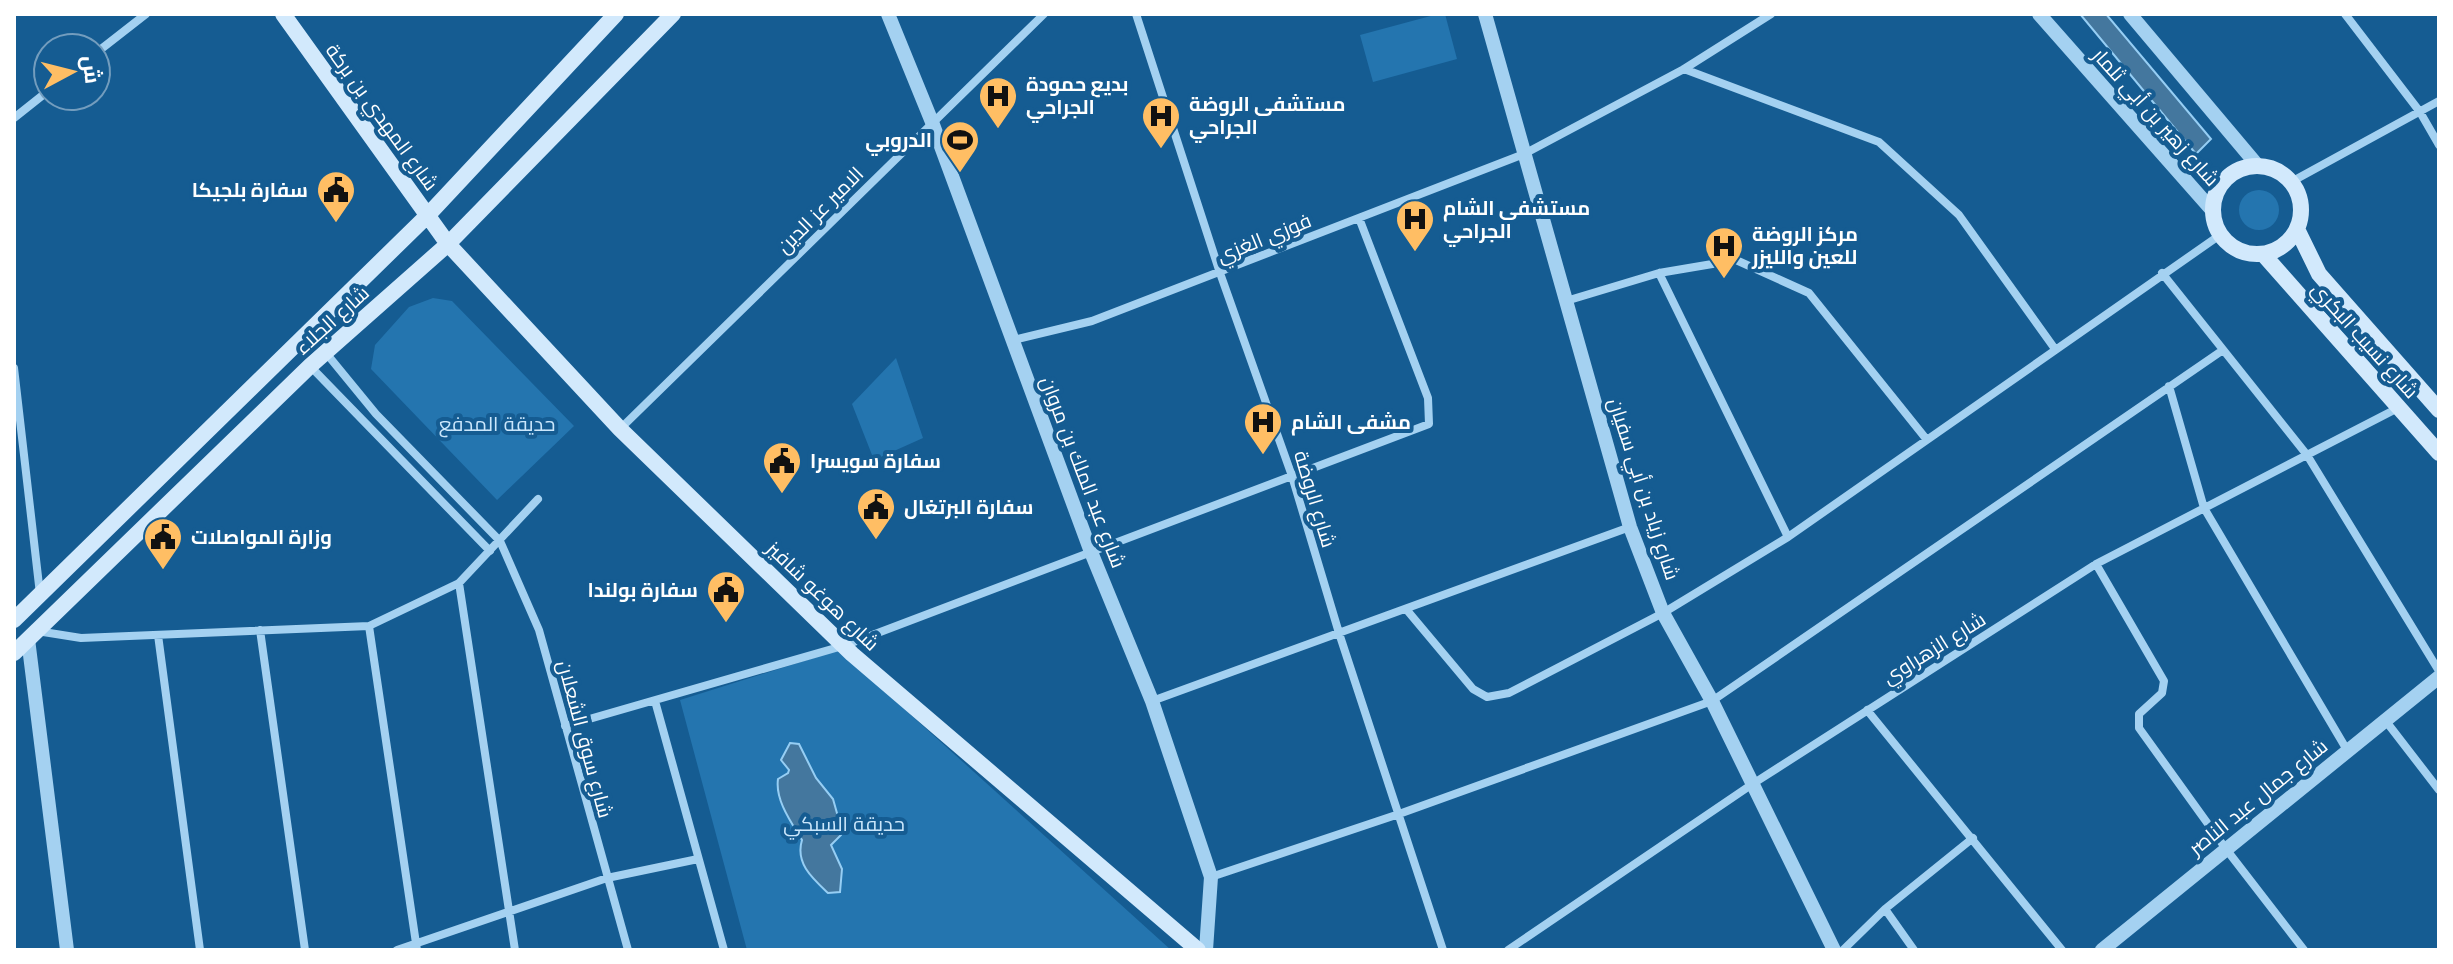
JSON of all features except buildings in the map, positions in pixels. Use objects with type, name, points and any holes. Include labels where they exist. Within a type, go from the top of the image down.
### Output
[{"type":"main road","name":"شارع المهدي بن بركة","points":[[283,14],[448,244]]},
{"type":"main road","name":"شارع الجلاء","points":[[14,653],[310,366],[448,244],[673,14]]},
{"type":"main road","name":"شارع الجلاء","points":[[14,620],[428,215],[615,15]]},
{"type":"main road","points":[[2258,166],[2271,168],[2291,182],[2301,205],[2297,229],[2283,246],[2263,254],[2238,251],[2220,235],[2212,210],[2221,183],[2244,167],[2258,166]]},
{"type":"main road","name":"شارع نسيب البكري","points":[[2297,229],[2319,274],[2439,410]]},
{"type":"main road","name":"شارع هوغو شافيز","points":[[448,244],[620,429],[852,654],[1198,950]]},
{"type":"main road","name":"شارع نسيب البكري","points":[[2263,254],[2439,453]]},
{"type":"street","points":[[112,41],[146,14]]},
{"type":"street","name":"شارع عبد الملك بن مروان","points":[[888,14],[932,122],[1091,552],[1152,701],[1211,877],[1206,950]]},
{"type":"street","name":"الامير عز الدين","points":[[620,429],[1044,14]]},
{"type":"street","name":"شارع الروضة","points":[[1136,14],[1220,273],[1292,476],[1339,633],[1443,950]]},
{"type":"street","name":"شارع زياد بن أبي سفيان","points":[[1485,14],[1630,527],[1663,613],[1712,701],[1834,950]]},
{"type":"street","name":"فوزي الغزي","points":[[1013,340],[1092,321],[1524,154],[1684,69],[1771,14]]},
{"type":"street","name":"شارع زهير بن أبي ثلمار","points":[[2039,14],[2212,210]]},
{"type":"street","points":[[2130,14],[2258,166]]},
{"type":"street","points":[[2345,14],[2420,112],[2439,145]]},
{"type":"street","points":[[1684,69],[1879,142],[1959,215],[2055,349]]},
{"type":"street","points":[[2291,182],[2439,101]]},
{"type":"street","points":[[14,118],[32,104]]},
{"type":"street","points":[[565,726],[846,645],[1429,424],[1428,398],[1359,218]]},
{"type":"street","points":[[1406,609],[1473,689],[1487,697],[1509,693],[1663,613],[1788,537],[2220,235]]},
{"type":"street","points":[[1566,301],[1659,273],[1736,260],[1809,293],[1927,440]]},
{"type":"street","points":[[1659,273],[1788,537]]},
{"type":"street","points":[[2162,273],[2307,455],[2439,674]]},
{"type":"street","points":[[1211,877],[1399,814],[1712,701],[2223,350]]},
{"type":"street","points":[[326,353],[376,414],[500,541]]},
{"type":"street","points":[[310,366],[490,551]]},
{"type":"street","points":[[14,368],[40,595]]},
{"type":"street","points":[[2169,386],[2204,508],[2347,750]]},
{"type":"street","name":"شارع الزهراوي","points":[[1508,950],[1751,785],[2096,564],[2399,408]]},
{"type":"street","points":[[67,950],[32,635],[81,638],[369,626],[459,583],[538,499]]},
{"type":"street","points":[[1152,701],[1630,527]]},
{"type":"street","name":"شارع سوق الشعلان","points":[[500,541],[539,630],[628,950]]},
{"type":"street","points":[[2096,564],[2164,681],[2162,693],[2139,714],[2139,728],[2304,950]]},
{"type":"street","points":[[459,583],[515,950]]},
{"type":"street","points":[[369,626],[416,947]]},
{"type":"street","points":[[260,630],[305,950]]},
{"type":"street","points":[[158,635],[200,950]]},
{"type":"street","name":"شارع جمال عبد الناصر","points":[[2102,950],[2439,674]]},
{"type":"street","points":[[655,701],[724,950]]},
{"type":"street","points":[[1867,710],[2062,950]]},
{"type":"street","points":[[2385,719],[2439,790]]},
{"type":"street","points":[[1843,950],[1885,909],[1973,838]]},
{"type":"street","points":[[397,950],[416,947],[607,878],[698,859]]},
{"type":"street","points":[[1885,909],[1914,950]]},
{"type":"green space","points":[[1445,14],[1457,59],[1373,82],[1360,35]]},
{"type":"green space","points":[[2259,190],[2273,196],[2279,210],[2273,224],[2259,230],[2245,224],[2239,210],[2245,196]]},
{"type":"green space","name":"حديقة المدفع","points":[[433,298],[452,301],[574,426],[497,500],[371,369],[375,345],[409,307]]},
{"type":"green space","points":[[896,358],[923,438],[874,460],[852,404]]},
{"type":"green space","name":"حديقة السبكي","points":[[839,650],[1171,950],[747,950],[680,700]]},
{"type":"shaded area","points":[[2080,14],[2106,14],[2211,139],[2196,154]]},
{"type":"shaded area","points":[[790,743],[799,744],[816,778],[833,799],[842,831],[831,845],[842,869],[840,892],[828,893],[806,870],[801,856],[802,840],[781,803],[778,779],[789,770],[781,760]]},
{"type":"place","name":"بديع حمودة الجراحي","points":[[998,130]]},
{"type":"place","name":"مستشفى الروضة الجراحي","points":[[1161,150]]},
{"type":"place","name":"الدروبي","points":[[960,174]]},
{"type":"place","name":"سفارة بلجيكا","points":[[336,224]]},
{"type":"place","name":"مستشفى الشام الجراحي","points":[[1415,253]]},
{"type":"place","name":"مركز الروضة للعين والليزر","points":[[1724,280]]},
{"type":"place","name":"مشفى الشام","points":[[1263,456]]},
{"type":"place","name":"سفارة سويسرا","points":[[782,495]]},
{"type":"place","name":"سفارة البرتغال","points":[[876,541]]},
{"type":"place","name":"وزارة المواصلات","points":[[163,571]]},
{"type":"place","name":"سفارة بولندا","points":[[726,624]]}]
